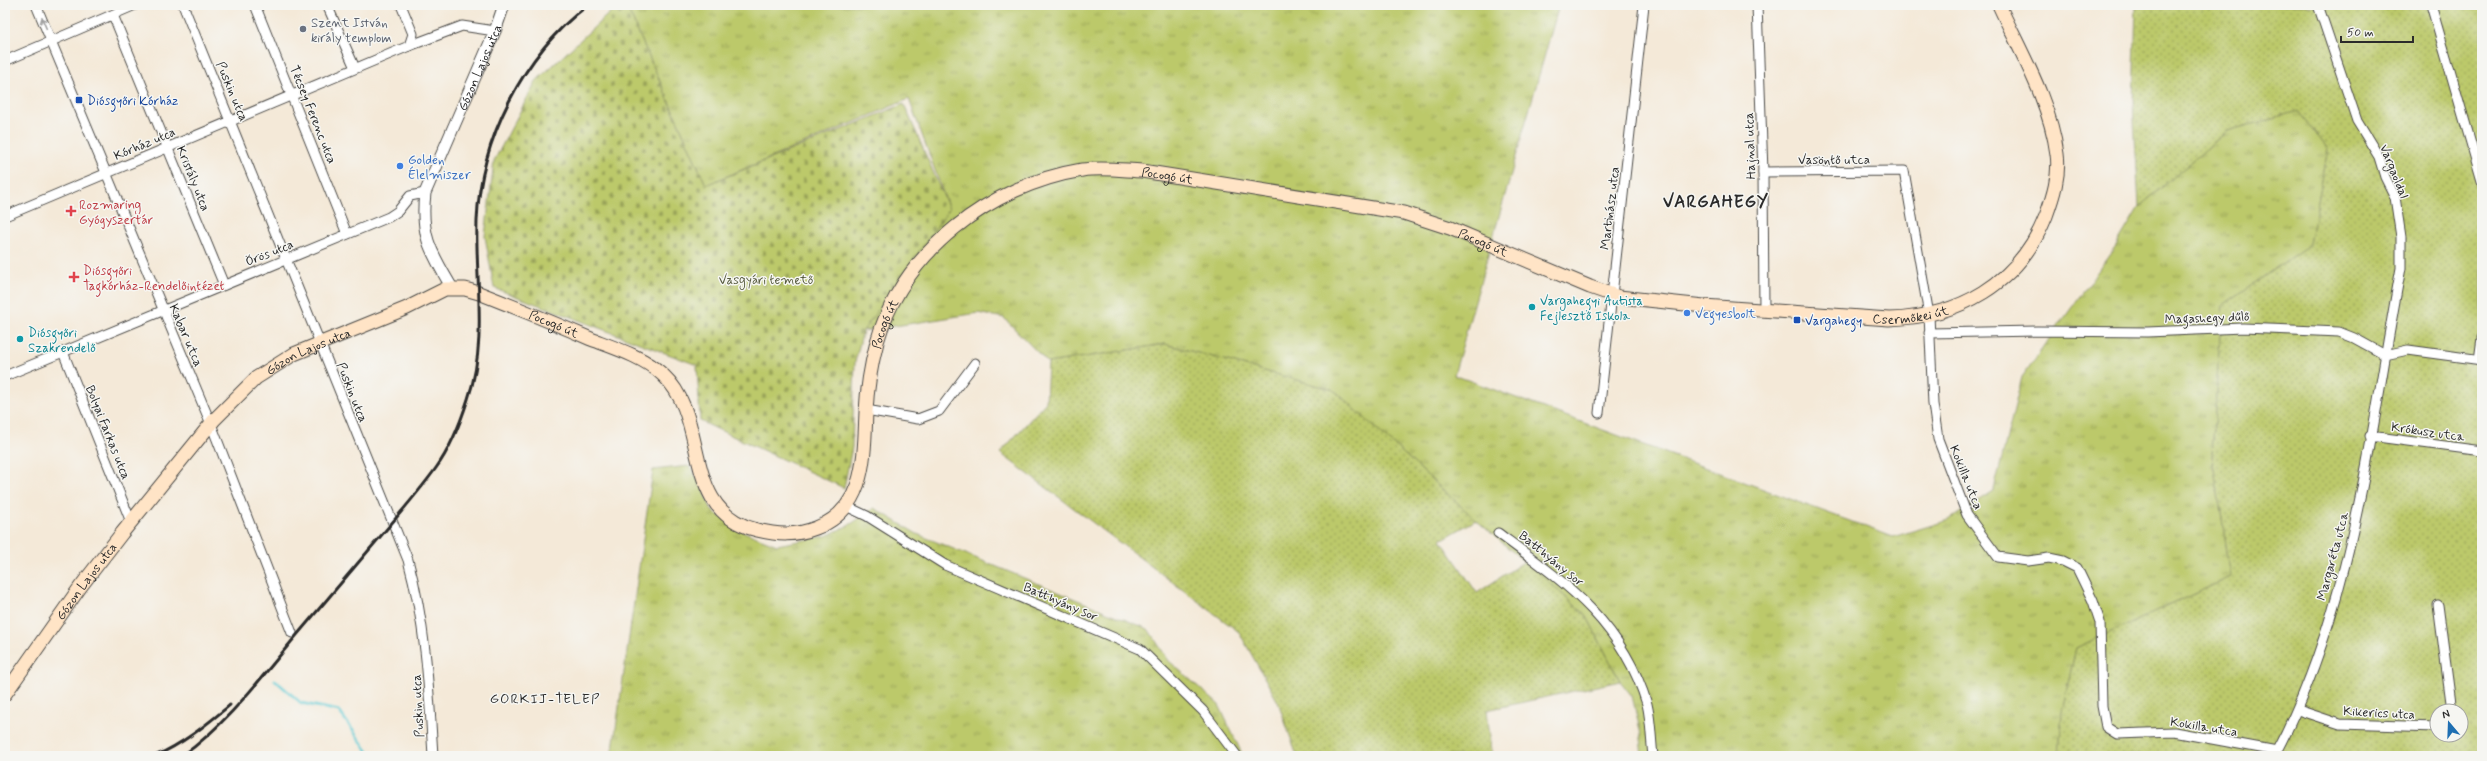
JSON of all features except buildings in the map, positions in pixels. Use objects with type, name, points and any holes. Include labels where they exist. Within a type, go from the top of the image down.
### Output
[{"type":"main road","name":"Csermőkei út","points":[[1517,256],[1590,287],[1611,294],[1646,300],[1889,319],[1929,315],[1973,299],[2003,279],[2041,230],[2052,200],[2058,155],[2052,125],[2044,101],[1999,5]]},
{"type":"main road","name":"Pocogó út","points":[[452,288],[479,293],[621,350],[661,373],[679,394],[684,405],[699,468],[709,493],[716,505],[734,520],[752,529],[770,534],[793,534],[825,524],[846,506],[859,484],[870,373],[882,326],[894,300],[923,259],[948,233],[986,204],[1013,190],[1065,174],[1104,169],[1142,171],[1370,206],[1404,213],[1450,228],[1517,256]]},
{"type":"main road","name":"Gózon Lajos utca","points":[[5,694],[81,586],[131,522],[211,424],[256,378],[294,354],[452,288]]},
{"type":"street","name":"Kabar utca","points":[[36,5],[162,310],[211,424],[292,633]]},
{"type":"street","points":[[5,61],[135,5]]},
{"type":"street","name":"Puskin utca","points":[[182,5],[231,121],[319,344],[408,560],[419,599],[426,650],[433,756]]},
{"type":"street","name":"Técsey Ferenc utca","points":[[255,5],[347,234]]},
{"type":"street","points":[[328,5],[355,68]]},
{"type":"street","points":[[401,5],[413,34],[409,46]]},
{"type":"street","name":"Gózon Lajos utca","points":[[452,288],[432,256],[425,235],[422,216],[425,193],[495,31],[504,5]]},
{"type":"street","name":"Martinász utca","points":[[1599,414],[1611,294],[1624,205],[1644,5]]},
{"type":"street","name":"Hajnal utca","points":[[1757,5],[1763,172],[1764,310]]},
{"type":"street","name":"Vargaoldal","points":[[2318,5],[2354,115],[2379,157],[2385,177],[2394,197],[2400,237],[2401,268],[2385,355]]},
{"type":"street","points":[[2431,5],[2482,181]]},
{"type":"street","name":"Kristály utca","points":[[113,15],[224,285]]},
{"type":"street","name":"Kórház utca","points":[[5,216],[409,46],[462,26],[495,31]]},
{"type":"street","name":"Vasöntő utca","points":[[1763,172],[1904,171]]},
{"type":"street","name":"Kokilla utca","points":[[1904,171],[1929,315],[1933,404],[1938,439],[1967,515],[1998,557],[2028,560],[2049,558],[2063,561],[2077,568],[2093,601],[2100,622],[2102,706],[2106,727],[2117,734],[2174,732],[2276,754]]},
{"type":"street","name":"Örös utca","points":[[5,376],[389,217],[398,211],[410,196],[425,193]]},
{"type":"street","name":"Magashegy dűlő","points":[[1929,333],[2037,331],[2147,332],[2243,328],[2339,332],[2354,338],[2385,355]]},
{"type":"street","points":[[2385,355],[2408,350],[2481,360],[2482,338]]},
{"type":"street","name":"Bolyai Farkas utca","points":[[63,352],[131,522]]},
{"type":"street","name":"Margaréta utca","points":[[2276,754],[2298,710],[2316,660],[2344,569],[2358,507],[2385,355]]},
{"type":"street","points":[[866,410],[918,419],[939,411],[975,363]]},
{"type":"street","name":"Krókusz utca","points":[[2370,436],[2482,450]]},
{"type":"street","name":"Batthyány sor","points":[[846,506],[867,516],[945,565],[1140,649],[1203,711],[1237,756]]},
{"type":"street","name":"Batthyány sor","points":[[1498,533],[1566,583],[1606,624],[1633,669],[1647,706],[1653,756]]},
{"type":"street","points":[[2438,605],[2451,703]]},
{"type":"street","name":"Kikerics utca","points":[[2298,710],[2340,724],[2429,727]]},
{"type":"green space","name":"Vasgyári temető","points":[[618,5],[626,5],[706,185],[904,104],[949,209],[863,331],[855,362],[852,447],[844,488],[700,421],[697,365],[494,288],[485,236],[494,161],[536,81]]},
{"type":"green space","points":[[626,5],[1559,5],[1454,375],[1893,537],[1949,520],[1994,490],[2022,377],[2115,247],[2139,207],[2227,131],[2298,111],[2328,149],[2310,244],[2222,306],[2212,455],[2231,577],[2076,648],[2062,711],[2059,756],[1643,756],[1640,730],[1632,696],[1620,681],[1586,615],[1476,520],[1334,390],[1165,344],[1048,363],[1004,318],[978,313],[863,331],[949,209],[909,99],[706,185]]},
{"type":"green space","points":[[2136,5],[2482,5],[2482,756],[2059,756],[2062,711],[2076,648],[2231,577],[2212,455],[2222,306],[2310,244],[2328,149],[2298,111],[2227,131],[2139,207],[2133,103]]},
{"type":"green space","points":[[1165,344],[1334,390],[1476,520],[1441,540],[1477,593],[1525,561],[1586,615],[1620,681],[1487,710],[1492,756],[1297,756],[1278,702],[1239,632],[1000,453],[1046,402],[1048,363]]},
{"type":"green space","points":[[689,466],[700,482],[712,511],[744,532],[777,545],[826,536],[851,524],[874,508],[917,534],[1148,629],[1169,661],[1219,705],[1243,756],[612,756],[653,470]]},
{"type":"waterway","points":[[275,680],[301,703],[339,711],[371,756]]},
{"type":"railway","points":[[182,756],[199,743],[231,713],[246,696],[416,494],[446,452],[468,399],[478,355],[479,310],[477,221],[480,190],[486,160],[496,130],[509,101],[525,74],[544,48],[565,25],[588,5]]},
{"type":"railway","points":[[155,756],[185,740],[230,705]]},
{"type":"place","name":"Szent István király templom","points":[[303,29]]},
{"type":"place","name":"Diósgyőri Kórház","points":[[79,100]]},
{"type":"place","name":"Golden Élelmiszer","points":[[400,166]]},
{"type":"place","name":"Rozmaring Gyógyszertár","points":[[71,211]]},
{"type":"place","name":"Diósgyőri Tagkórház-Rendelőintézet","points":[[74,277]]},
{"type":"place","name":"Vargahegyi Autista Fejlesztő Iskola","points":[[1532,307]]},
{"type":"place","name":"Vegyesbolt","points":[[1687,313]]},
{"type":"place","name":"Vargahegy","points":[[1797,320]]},
{"type":"place","name":"Diósgyőri Szakrendelő","points":[[20,339]]},
{"type":"district","name":"VARGAHEGY","points":[[1716,201]]},
{"type":"district","name":"GORKIJ-TELEP","points":[[545,698]]}]
